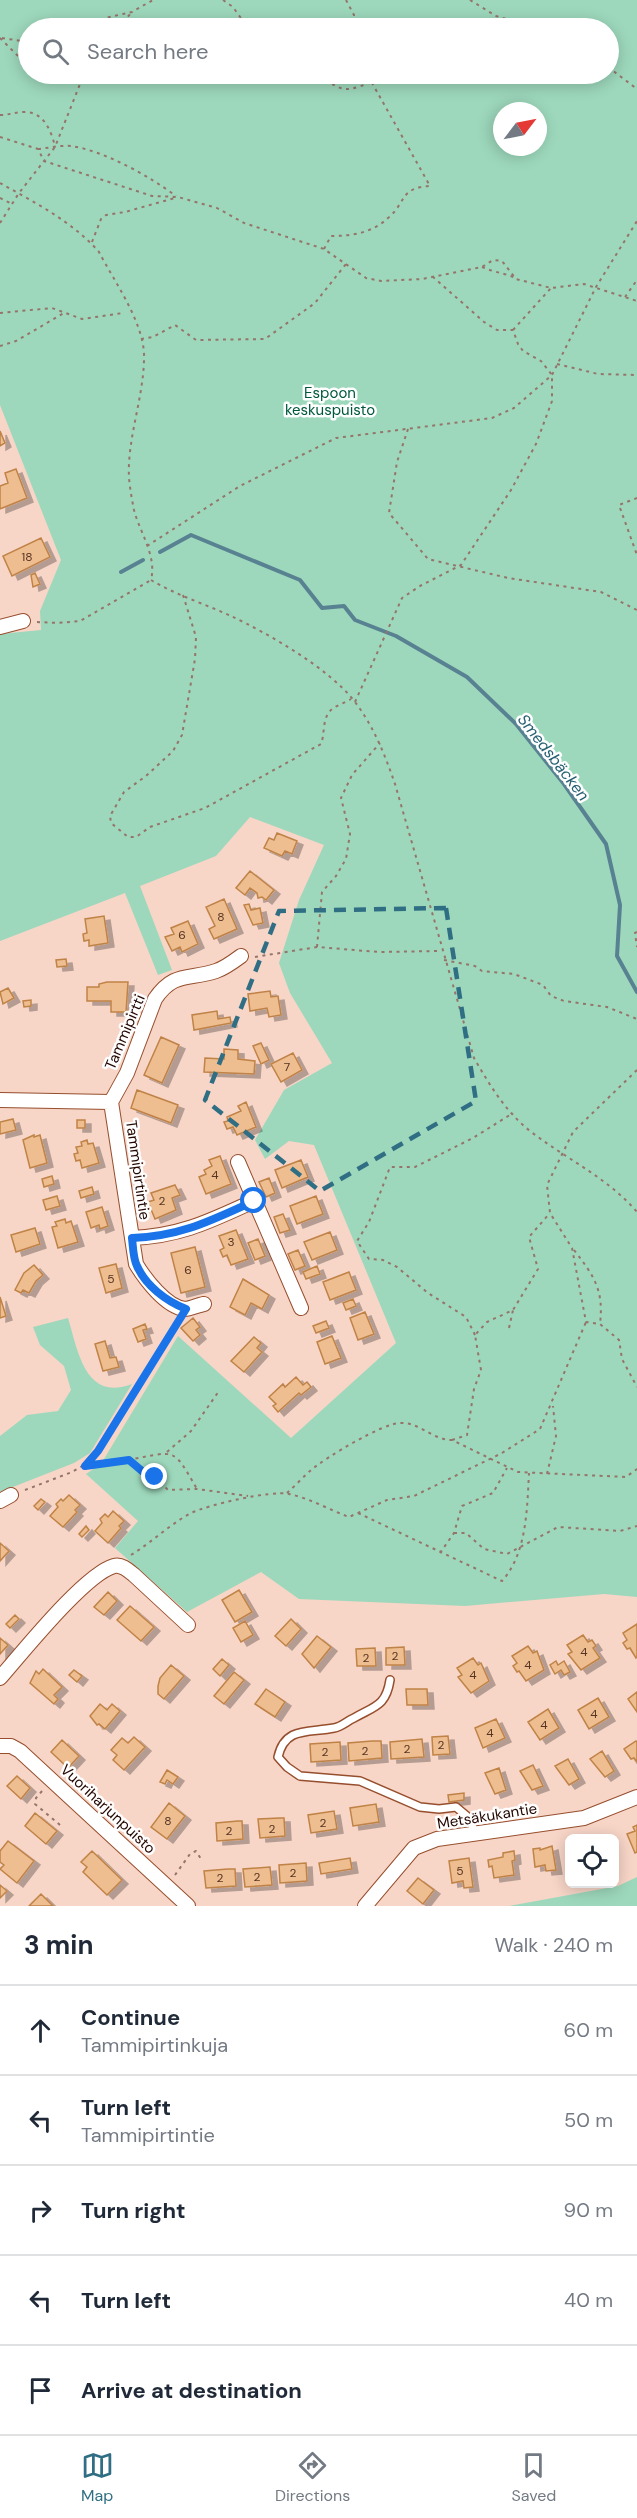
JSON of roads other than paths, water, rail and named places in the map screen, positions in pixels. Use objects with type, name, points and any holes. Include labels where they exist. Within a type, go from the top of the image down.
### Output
[{"type":"street","points":[[0,627],[23,621]]},
{"type":"street","name":"Tammipirtti","points":[[111,1102],[126,1073],[155,999],[161,990],[170,982],[181,977],[217,971],[241,956]]},
{"type":"street","points":[[0,1101],[111,1102]]},
{"type":"street","name":"Tammipirtintie","points":[[111,1102],[136,1264],[146,1280],[173,1304],[186,1309],[204,1304]]},
{"type":"street","points":[[238,1162],[301,1308]]},
{"type":"street","points":[[132,1238],[162,1236],[194,1227],[254,1201]]},
{"type":"street","points":[[0,1678],[77,1592],[99,1574],[115,1565],[125,1567],[188,1625]]},
{"type":"street","name":"Vuoriharjunpuisto","points":[[0,1746],[10,1746],[20,1751],[188,1906]]},
{"type":"street","name":"Metsäkukantie","points":[[365,1906],[414,1848],[437,1839],[584,1818],[637,1797]]},
{"type":"lane","points":[[390,1680],[388,1692],[383,1701],[376,1706],[335,1728],[301,1732],[290,1736],[281,1744],[278,1756],[287,1767],[300,1776],[360,1781],[420,1807],[439,1809],[456,1807],[468,1817],[476,1834]]},
{"type":"waterway","name":"Smedsbäcken","points":[[160,552],[191,535],[300,580],[322,608],[344,606],[355,620],[396,636],[467,677],[516,724],[564,784],[606,844],[620,905],[617,956],[637,992]]},
{"type":"waterway","name":"Smedsbäcken","points":[[121,572],[143,560]]},
{"type":"park label","name":"Espoon keskuspuisto","points":[[330,402]]}]
